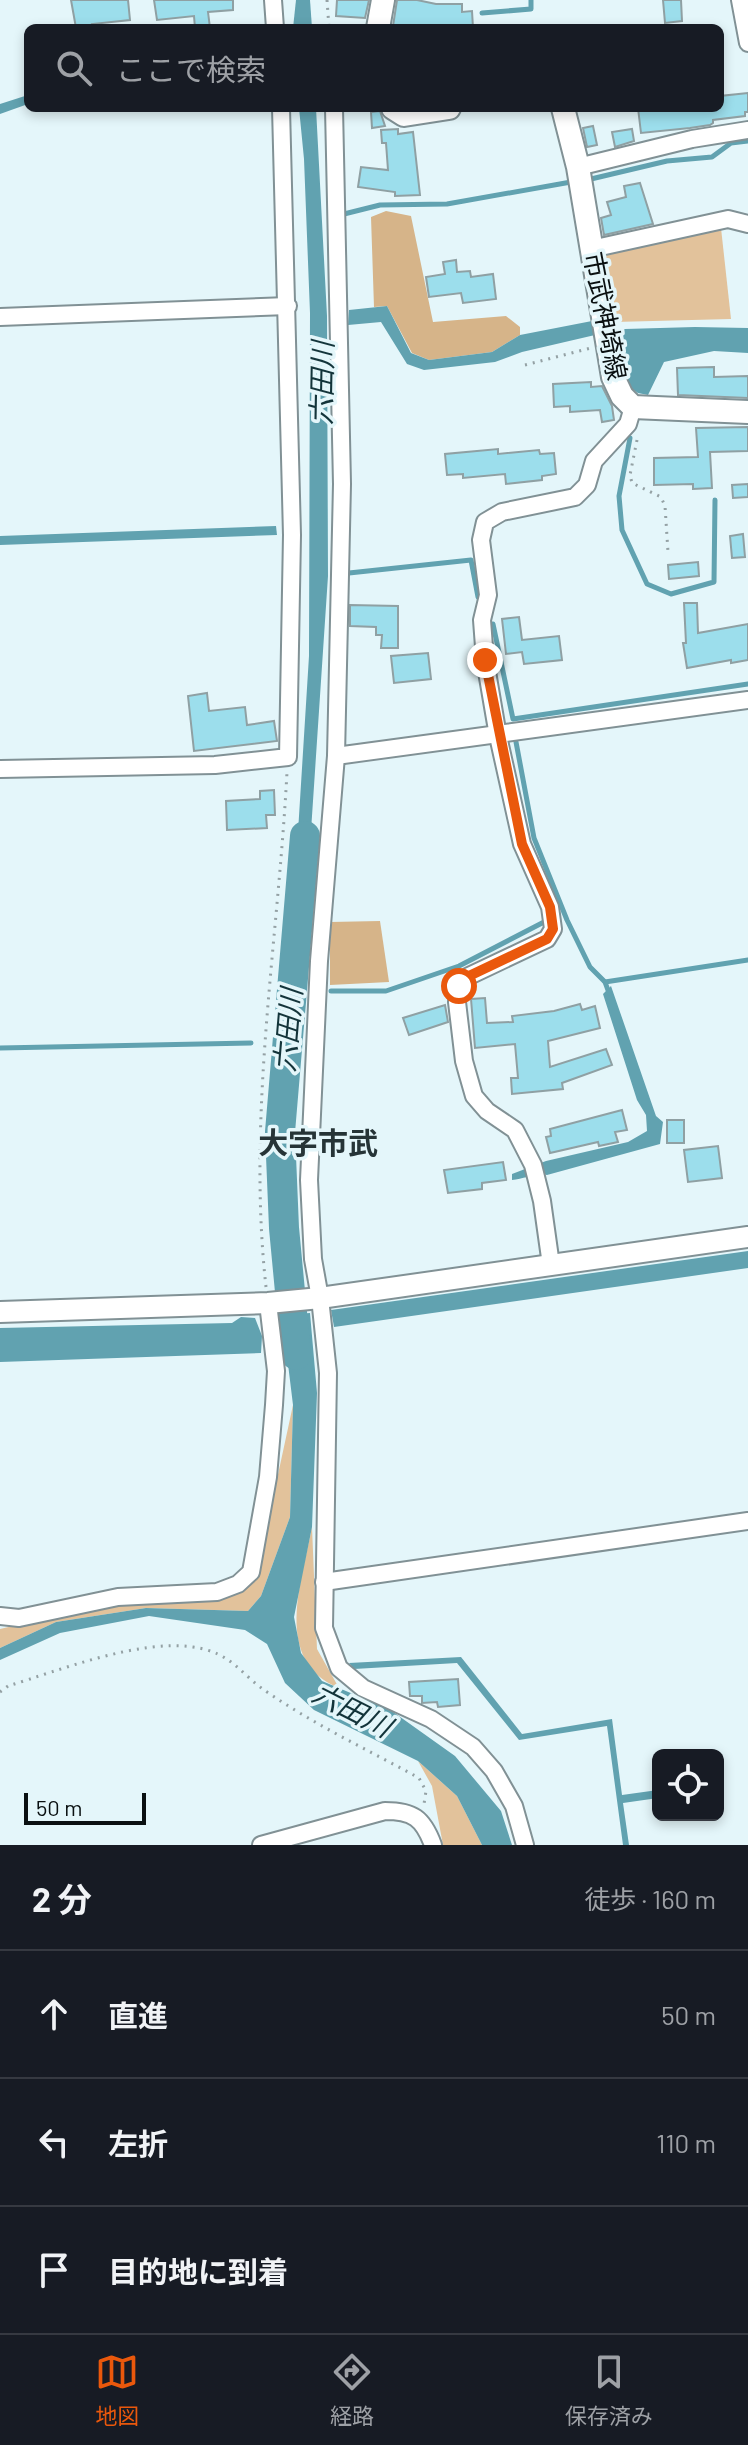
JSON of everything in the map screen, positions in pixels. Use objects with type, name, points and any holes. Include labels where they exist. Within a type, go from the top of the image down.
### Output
[{"type":"main road","points":[[379,24],[383,0]]},
{"type":"main road","points":[[399,112],[404,115],[423,112]]},
{"type":"main road","name":"市武神埼線","points":[[564,112],[578,167],[613,377],[631,415],[748,412]]},
{"type":"street","points":[[273,0],[275,24]]},
{"type":"street","points":[[740,0],[748,43]]},
{"type":"street","points":[[0,769],[215,765],[288,757],[292,535],[281,112]]},
{"type":"street","points":[[334,112],[342,484],[336,756],[311,1092],[309,1180],[313,1259],[328,1373],[324,1628],[339,1668],[363,1688],[431,1719],[473,1747],[494,1771],[514,1806],[525,1845]]},
{"type":"street","points":[[578,167],[692,139],[748,130]]},
{"type":"street","points":[[591,249],[728,219],[748,224]]},
{"type":"street","points":[[0,317],[288,306]]},
{"type":"street","points":[[551,1265],[536,1171],[515,1130],[487,1111],[474,1096],[464,1061],[457,1002],[459,986],[469,976],[547,939],[553,929],[550,907],[522,844],[498,736],[485,660],[482,620],[488,595],[481,540],[485,522],[502,512],[575,497],[587,485],[594,461],[631,415]]},
{"type":"street","points":[[336,756],[748,700]]},
{"type":"street","points":[[0,1312],[268,1303],[320,1298],[748,1237]]},
{"type":"street","points":[[0,1616],[19,1618],[118,1597],[217,1592],[238,1584],[251,1572],[268,1477],[274,1405],[276,1371],[268,1303]]},
{"type":"street","points":[[324,1582],[748,1521]]},
{"type":"street","points":[[261,1845],[385,1811],[404,1811],[418,1818],[433,1845]]},
{"type":"path","points":[[327,0],[329,24]]},
{"type":"path","points":[[525,365],[606,344]]},
{"type":"path","points":[[631,415],[637,437],[630,475],[632,483],[661,497],[665,506],[668,552]]},
{"type":"path","points":[[268,1303],[260,1232],[260,1091],[283,846],[288,757]]},
{"type":"path","points":[[0,1692],[8,1686],[87,1662],[153,1647],[194,1647],[231,1659],[267,1693],[419,1778],[426,1791],[426,1802],[418,1818]]},
{"type":"shaded area","points":[[386,211],[411,216],[433,322],[506,316],[520,327],[520,335],[492,352],[429,360],[412,353],[387,306],[374,307],[371,217]]},
{"type":"shaded area","points":[[721,228],[731,319],[614,322],[603,251]]},
{"type":"shaded area","points":[[380,921],[389,982],[330,985],[330,922]]},
{"type":"shaded area","points":[[293,1405],[290,1517],[261,1596],[248,1611],[146,1608],[56,1622],[0,1648],[0,1629],[115,1602],[221,1599],[255,1581]]},
{"type":"shaded area","points":[[312,1527],[317,1649],[339,1688],[318,1676],[305,1659],[298,1639],[298,1595]]},
{"type":"shaded area","points":[[418,1761],[457,1796],[482,1845],[443,1845],[432,1786]]},
{"type":"water","points":[[296,0],[310,0],[312,24],[293,24]]},
{"type":"water","points":[[24,96],[24,105],[0,114],[0,104]]},
{"type":"water","points":[[299,112],[316,112],[327,316],[328,576],[308,876],[295,880],[309,656],[310,313]]},
{"type":"water","points":[[387,306],[411,353],[429,360],[492,352],[520,335],[592,321],[595,335],[522,352],[495,362],[424,370],[407,364],[381,322],[348,325],[349,310]]},
{"type":"water","points":[[748,328],[748,353],[714,351],[664,362],[648,395],[629,387],[617,333],[625,329]]},
{"type":"water","points":[[276,526],[277,535],[0,545],[0,536]]},
{"type":"water","points":[[611,986],[656,1116],[663,1122],[660,1144],[547,1175],[512,1180],[512,1174],[546,1161],[628,1142],[647,1131],[646,1115],[637,1100],[603,994]]},
{"type":"water","points":[[748,1251],[748,1268],[334,1327],[331,1310]]},
{"type":"water","points":[[310,1313],[317,1393],[312,1527],[294,1617],[301,1653],[322,1681],[389,1709],[455,1756],[501,1811],[512,1845],[482,1845],[457,1796],[418,1761],[314,1710],[285,1683],[267,1644],[245,1630],[149,1616],[60,1633],[0,1660],[0,1648],[56,1622],[146,1608],[248,1611],[261,1596],[290,1517],[293,1405],[282,1315]]},
{"type":"water","points":[[241,1317],[255,1318],[262,1336],[261,1353],[0,1362],[0,1328],[232,1323]]},
{"type":"water","points":[[461,1657],[522,1734],[612,1719],[622,1795],[652,1791],[652,1799],[623,1803],[629,1845],[623,1845],[607,1726],[519,1740],[457,1663],[354,1669],[349,1663]]},
{"type":"building","points":[[71,0],[128,0],[130,20],[75,24]]},
{"type":"building","points":[[154,0],[233,0],[233,10],[208,12],[210,24],[195,24],[194,16],[157,20]]},
{"type":"building","points":[[337,0],[369,0],[365,18],[336,16]]},
{"type":"building","points":[[397,0],[462,4],[462,12],[472,11],[473,24],[393,24]]},
{"type":"building","points":[[663,0],[681,0],[682,21],[665,23]]},
{"type":"building","points":[[748,93],[748,112],[745,116],[713,120],[710,125],[641,133],[638,112],[724,112],[724,96]]},
{"type":"building","points":[[371,112],[380,112],[385,126],[372,128]]},
{"type":"building","points":[[593,126],[597,145],[587,147],[583,128]]},
{"type":"building","points":[[398,129],[398,134],[413,132],[420,195],[395,196],[395,192],[358,187],[361,167],[388,170],[386,143],[382,143],[381,130]]},
{"type":"building","points":[[632,129],[634,141],[615,147],[612,132]]},
{"type":"building","points":[[640,183],[653,224],[604,235],[601,218],[611,215],[607,202],[626,197],[624,186]]},
{"type":"building","points":[[456,260],[457,272],[470,271],[471,277],[493,274],[496,299],[463,303],[461,293],[429,297],[426,277],[445,274],[443,262]]},
{"type":"building","points":[[714,367],[714,377],[748,376],[748,398],[678,395],[677,368]]},
{"type":"building","points":[[591,382],[591,387],[602,386],[612,406],[614,420],[602,422],[600,410],[570,412],[570,406],[554,407],[553,384]]},
{"type":"building","points":[[748,427],[748,451],[710,452],[712,488],[693,489],[693,484],[654,485],[654,458],[698,457],[696,428]]},
{"type":"building","points":[[498,449],[498,454],[539,450],[540,454],[554,453],[556,474],[542,476],[542,480],[506,484],[505,474],[463,478],[463,474],[447,475],[445,454]]},
{"type":"building","points":[[748,484],[748,497],[733,498],[732,485]]},
{"type":"building","points":[[743,534],[745,557],[732,558],[730,536]]},
{"type":"building","points":[[698,562],[699,576],[669,579],[668,565]]},
{"type":"building","points":[[684,603],[697,603],[698,633],[748,624],[748,660],[687,668],[683,643],[686,643]]},
{"type":"building","points":[[350,605],[398,606],[398,648],[381,648],[382,635],[376,635],[376,627],[350,626]]},
{"type":"building","points":[[519,617],[522,640],[559,636],[562,660],[524,664],[522,652],[506,654],[502,619]]},
{"type":"building","points":[[428,653],[431,679],[394,683],[391,656]]},
{"type":"building","points":[[207,693],[209,711],[245,707],[247,725],[274,721],[277,741],[194,751],[188,696]]},
{"type":"building","points":[[274,790],[275,815],[266,815],[267,828],[227,830],[226,801],[260,799],[260,791]]},
{"type":"building","points":[[485,998],[487,1023],[513,1022],[512,1016],[580,1004],[582,1010],[595,1006],[600,1028],[548,1041],[550,1067],[606,1049],[612,1065],[562,1083],[563,1089],[512,1094],[511,1078],[518,1078],[515,1044],[475,1048],[471,999]]},
{"type":"building","points":[[445,1005],[448,1022],[409,1035],[403,1018]]},
{"type":"building","points":[[622,1110],[627,1130],[615,1132],[618,1142],[599,1146],[598,1142],[550,1153],[546,1137],[551,1136],[550,1129]]},
{"type":"building","points":[[667,1120],[684,1120],[684,1143],[667,1143]]},
{"type":"building","points":[[718,1146],[722,1178],[688,1182],[684,1150]]},
{"type":"building","points":[[503,1162],[506,1180],[482,1183],[482,1189],[448,1193],[444,1170]]},
{"type":"building","points":[[458,1679],[460,1705],[438,1707],[437,1702],[422,1703],[422,1696],[410,1696],[409,1682]]},
{"type":"waterway","points":[[482,13],[531,9],[531,0]]},
{"type":"waterway","points":[[591,179],[667,161],[712,157],[731,143],[748,141]]},
{"type":"waterway","points":[[344,214],[380,205],[447,204],[571,182]]},
{"type":"waterway","points":[[630,438],[619,496],[622,530],[647,584],[671,594],[714,582],[715,500]]},
{"type":"waterway","points":[[349,573],[471,560],[478,597]]},
{"type":"waterway","points":[[493,624],[513,719],[748,684]]},
{"type":"waterway","points":[[516,742],[534,838],[567,920],[590,967],[605,982],[609,993]]},
{"type":"waterway","name":"六田川","points":[[296,1355],[284,1228],[280,1132],[305,836]]},
{"type":"waterway","points":[[331,991],[386,991],[459,966],[544,922]]},
{"type":"waterway","points":[[605,982],[748,960]]},
{"type":"waterway","points":[[0,1048],[251,1043]]},
{"type":"district","name":"大字市武","points":[[318,1144]]},
{"type":"route","points":[[459,986],[469,976],[547,939],[553,929],[550,907],[522,844],[485,660]]}]
